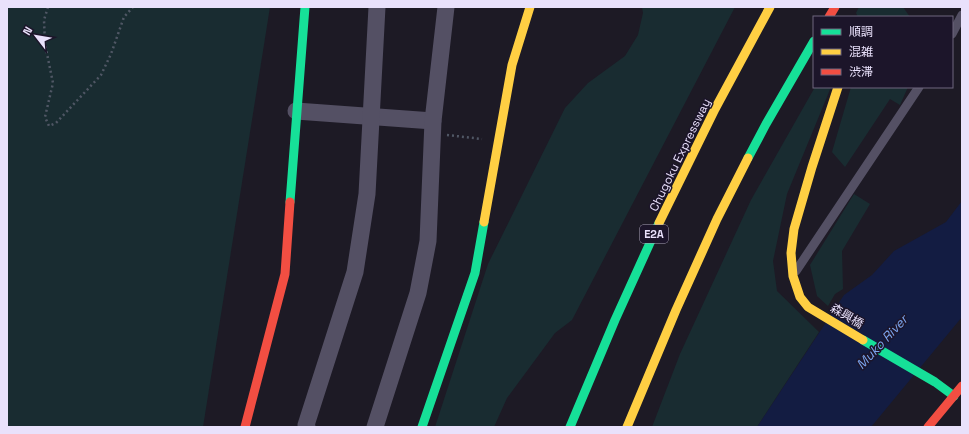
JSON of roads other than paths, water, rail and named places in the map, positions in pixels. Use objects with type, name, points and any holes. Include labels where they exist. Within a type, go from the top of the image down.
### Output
[{"type":"main road","points":[[245,427],[286,274],[296,112],[305,7]]},
{"type":"main road","points":[[422,427],[475,273],[512,65],[530,7]]},
{"type":"main road","name":"Chugoku Expressway","points":[[570,427],[630,284],[748,46],[770,7]]},
{"type":"main road","points":[[627,427],[676,310],[717,219],[766,124],[813,43]]},
{"type":"main road","points":[[793,276],[791,253],[794,229],[838,88]]},
{"type":"main road","name":"森興橋","points":[[793,276],[800,297],[808,307],[935,382],[954,396]]},
{"type":"main road","points":[[928,427],[962,386]]},
{"type":"street","points":[[307,427],[306,426],[355,272],[367,194],[377,7]]},
{"type":"street","points":[[376,427],[418,294],[428,241],[433,121],[446,7]]},
{"type":"street","points":[[296,112],[433,121]]},
{"type":"lane","points":[[953,32],[962,15]]},
{"type":"lane","points":[[793,276],[918,88]]},
{"type":"water","name":"Muko River","points":[[962,201],[962,317],[871,427],[757,427],[844,295],[872,275],[894,251],[946,222]]}]
